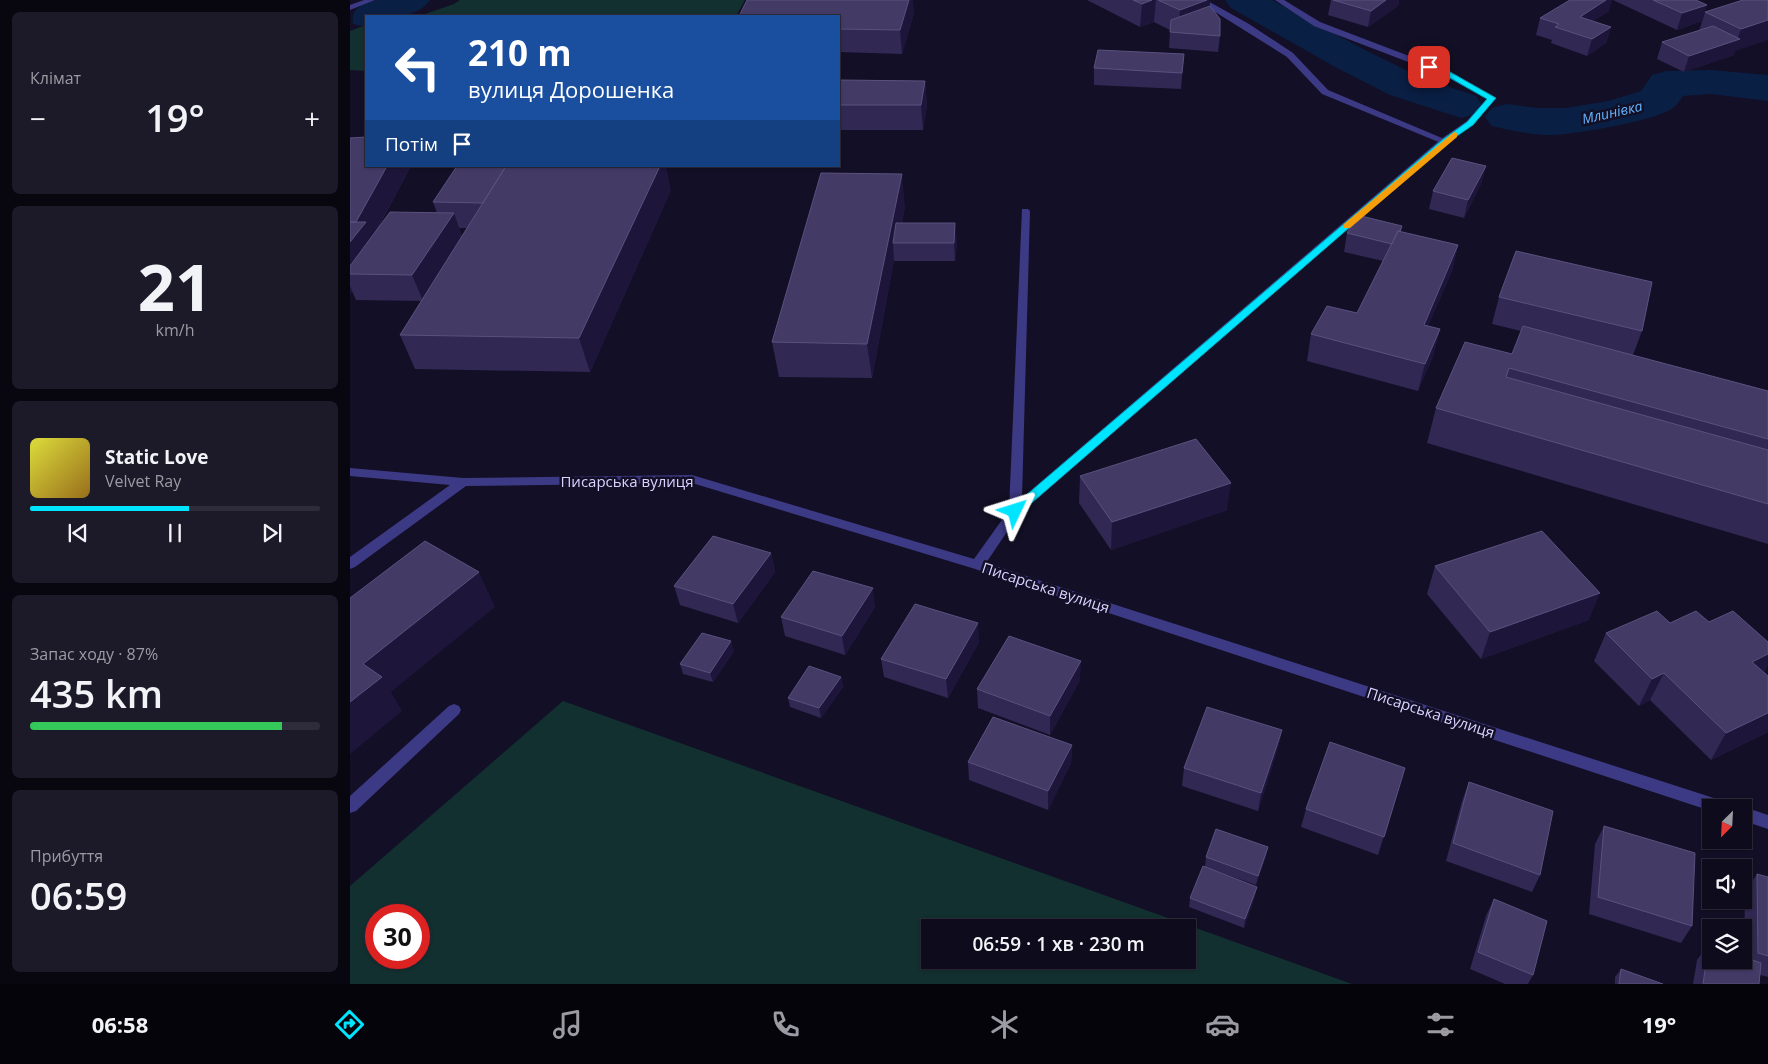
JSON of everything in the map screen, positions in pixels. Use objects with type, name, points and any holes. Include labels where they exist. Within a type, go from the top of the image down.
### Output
[{"type":"street","points":[[350,8],[371,0]]},
{"type":"street","points":[[1200,0],[1246,26],[1290,55],[1325,92],[1444,142]]},
{"type":"street","points":[[977,565],[1015,511],[1444,142],[1470,124],[1492,98],[1448,74],[1318,24],[1279,0]]},
{"type":"street","points":[[1015,511],[1025,211]]},
{"type":"street","name":"Писарська вулиця","points":[[350,472],[463,482],[692,479],[977,565],[1702,801]]},
{"type":"street","points":[[350,564],[463,482]]},
{"type":"street","points":[[350,806],[454,710]]},
{"type":"street","points":[[1752,817],[1768,822]]},
{"type":"green space","points":[[460,0],[745,0],[737,15],[422,15],[454,4]]},
{"type":"green space","points":[[365,25],[365,71],[350,70],[350,31]]},
{"type":"green space","points":[[563,701],[1171,919],[921,919],[921,969],[1196,969],[1196,928],[1352,984],[350,984],[350,886]]},
{"type":"building","points":[[747,0],[909,0],[900,30],[840,29],[840,15],[740,15]]},
{"type":"building","points":[[1133,0],[1152,0],[1142,4]]},
{"type":"building","points":[[1158,0],[1207,0],[1180,10]]},
{"type":"building","points":[[1333,0],[1386,0],[1371,11]]},
{"type":"building","points":[[1570,0],[1606,0],[1580,17],[1611,27],[1592,39],[1555,27],[1559,24],[1540,18]]},
{"type":"building","points":[[1653,0],[1696,0],[1707,5],[1682,13]]},
{"type":"building","points":[[1743,0],[1768,0],[1768,20],[1741,29],[1705,12]]},
{"type":"building","points":[[1210,6],[1220,19],[1220,36],[1170,32],[1171,20]]},
{"type":"building","points":[[1713,26],[1740,39],[1689,56],[1662,42]]},
{"type":"building","points":[[1098,50],[1184,54],[1182,73],[1094,68]]},
{"type":"building","points":[[840,80],[925,81],[921,105],[840,105]]},
{"type":"building","points":[[365,137],[365,167],[386,167],[356,222],[350,222],[350,138]]},
{"type":"building","points":[[1452,158],[1486,166],[1468,200],[1433,191]]},
{"type":"building","points":[[456,167],[505,167],[483,203],[433,202]]},
{"type":"building","points":[[505,167],[660,167],[579,338],[400,335]]},
{"type":"building","points":[[821,173],[902,174],[867,344],[772,342]]},
{"type":"building","points":[[390,212],[454,213],[412,275],[350,274],[350,266]]},
{"type":"building","points":[[1357,215],[1402,226],[1392,244],[1347,233]]},
{"type":"building","points":[[350,222],[366,222],[350,242]]},
{"type":"building","points":[[896,223],[955,223],[954,243],[893,243]]},
{"type":"building","points":[[1398,231],[1458,245],[1424,325],[1440,329],[1425,364],[1311,334],[1327,306],[1357,313]]},
{"type":"building","points":[[1516,251],[1652,282],[1642,331],[1499,297]]},
{"type":"building","points":[[1523,326],[1768,391],[1768,439],[1509,368],[1506,377],[1768,450],[1768,504],[1436,408],[1465,342],[1512,354]]},
{"type":"building","points":[[1196,439],[1231,483],[1112,522],[1080,476]]},
{"type":"building","points":[[1542,531],[1600,593],[1490,632],[1435,566]]},
{"type":"building","points":[[713,536],[771,553],[733,604],[674,586]]},
{"type":"building","points":[[425,541],[479,572],[363,664],[382,677],[350,702],[350,598]]},
{"type":"building","points":[[813,571],[873,588],[842,636],[781,617]]},
{"type":"building","points":[[915,604],[978,623],[946,679],[881,659]]},
{"type":"building","points":[[1657,611],[1670,623],[1696,611],[1709,622],[1733,611],[1768,642],[1768,654],[1752,662],[1768,676],[1768,713],[1726,733],[1664,673],[1652,679],[1606,633]]},
{"type":"building","points":[[702,633],[731,641],[710,673],[680,664]]},
{"type":"building","points":[[1009,636],[1081,661],[1050,716],[977,689]]},
{"type":"building","points":[[809,666],[841,677],[819,708],[788,698]]},
{"type":"building","points":[[1207,707],[1282,730],[1261,793],[1184,768]]},
{"type":"building","points":[[993,717],[1072,745],[1048,791],[968,762]]},
{"type":"building","points":[[1330,742],[1405,768],[1384,837],[1306,809]]},
{"type":"building","points":[[1469,782],[1553,811],[1540,875],[1453,843]]},
{"type":"building","points":[[1604,826],[1695,853],[1692,926],[1598,897]]},
{"type":"building","points":[[1216,829],[1268,847],[1258,876],[1206,857]]},
{"type":"building","points":[[1203,866],[1257,887],[1245,919],[1190,898]]},
{"type":"building","points":[[1757,874],[1768,877],[1768,956],[1758,953]]},
{"type":"building","points":[[1494,899],[1547,921],[1533,975],[1478,952]]},
{"type":"building","points":[[1752,960],[1761,963],[1759,984],[1703,984],[1705,969],[1752,969]]},
{"type":"building","points":[[1621,969],[1663,984],[1619,984]]},
{"type":"waterway","name":"Млинівка","points":[[370,15],[411,0]]},
{"type":"waterway","name":"Млинівка","points":[[1244,0],[1351,59],[1405,86],[1461,105]]},
{"type":"waterway","name":"Млинівка","points":[[1507,117],[1552,122],[1594,117],[1652,102],[1661,97],[1667,84],[1711,82],[1768,88]]},
{"type":"slow traffic","points":[[1347,226],[1454,135]]},
{"type":"route","points":[[1015,511],[1444,142],[1470,124],[1492,98],[1448,74],[1429,67]]}]
